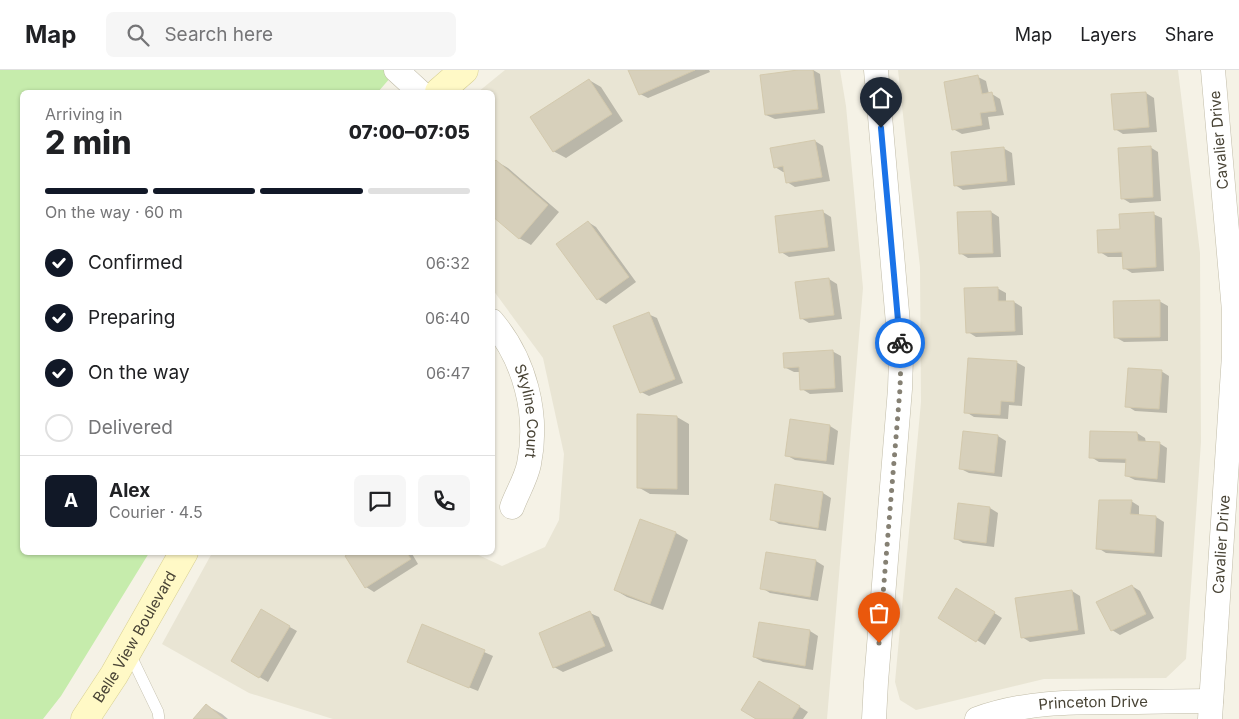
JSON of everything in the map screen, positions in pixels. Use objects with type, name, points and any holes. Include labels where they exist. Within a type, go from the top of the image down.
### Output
[{"type":"main road","points":[[441,90],[464,70]]},
{"type":"main road","name":"Belle View Boulevard","points":[[85,719],[114,675],[182,555]]},
{"type":"street","points":[[396,70],[418,90]]},
{"type":"street","points":[[874,719],[901,358],[876,70]]},
{"type":"street","name":"Cavalier Drive","points":[[1211,710],[1234,355],[1233,302],[1213,70]]},
{"type":"street","name":"Skyline Court","points":[[495,325],[511,346],[518,361],[526,385],[531,413],[532,445],[528,466],[512,507]]},
{"type":"street","name":"Princeton Drive","points":[[977,719],[1020,706],[1067,702],[1211,710]]},
{"type":"lane","points":[[128,650],[158,712],[159,719]]},
{"type":"shaded area","points":[[505,70],[840,70],[846,106],[863,288],[827,719],[333,719],[249,693],[162,644],[211,555],[478,555],[502,566],[545,547],[559,520],[564,454],[543,358],[495,293],[495,90],[480,90]]},
{"type":"shaded area","points":[[898,70],[1178,70],[1200,253],[1201,442],[1186,659],[1166,678],[1044,679],[916,710],[900,700],[895,682],[921,402],[920,267]]},
{"type":"green space","points":[[0,70],[397,70],[380,90],[20,90],[20,555],[148,555],[61,696],[43,719],[0,719]]},
{"type":"building","points":[[628,70],[695,70],[639,95]]},
{"type":"building","points":[[813,70],[818,109],[765,115],[760,75]]},
{"type":"building","points":[[978,75],[982,94],[992,92],[996,111],[980,113],[982,125],[952,130],[944,82]]},
{"type":"building","points":[[589,79],[612,114],[553,152],[530,117]]},
{"type":"building","points":[[1146,92],[1149,127],[1114,130],[1111,94]]},
{"type":"building","points":[[815,140],[822,177],[786,183],[783,166],[774,168],[770,148]]},
{"type":"building","points":[[1151,146],[1153,197],[1121,199],[1118,148]]},
{"type":"building","points":[[1004,147],[1007,181],[954,186],[951,152]]},
{"type":"building","points":[[495,161],[548,205],[519,239],[495,219]]},
{"type":"building","points":[[823,210],[828,247],[779,253],[775,216]]},
{"type":"building","points":[[991,211],[993,253],[959,254],[957,212]]},
{"type":"building","points":[[1154,212],[1156,267],[1123,269],[1122,252],[1098,253],[1097,230],[1120,229],[1119,214]]},
{"type":"building","points":[[588,221],[629,277],[597,300],[556,244]]},
{"type":"building","points":[[829,278],[834,315],[800,319],[795,282]]},
{"type":"building","points":[[998,287],[998,301],[1014,301],[1015,331],[966,333],[964,288]]},
{"type":"building","points":[[1160,300],[1160,337],[1114,338],[1113,301]]},
{"type":"building","points":[[649,312],[675,379],[640,393],[613,326]]},
{"type":"building","points":[[833,350],[835,388],[800,390],[799,367],[784,368],[783,353]]},
{"type":"building","points":[[968,358],[1017,361],[1014,402],[1001,401],[1000,415],[964,413]]},
{"type":"building","points":[[1128,368],[1162,370],[1159,409],[1125,407]]},
{"type":"building","points":[[637,414],[677,416],[677,489],[637,488]]},
{"type":"building","points":[[790,419],[830,425],[826,461],[785,456]]},
{"type":"building","points":[[963,431],[998,435],[994,473],[959,469]]},
{"type":"building","points":[[1090,431],[1137,432],[1138,441],[1160,442],[1157,479],[1125,476],[1126,459],[1089,458]]},
{"type":"building","points":[[775,484],[823,492],[818,528],[770,520]]},
{"type":"building","points":[[1099,500],[1132,500],[1130,514],[1156,516],[1154,553],[1096,549]]},
{"type":"building","points":[[958,503],[990,507],[986,543],[954,539]]},
{"type":"building","points":[[640,519],[676,532],[650,604],[614,590]]},
{"type":"building","points":[[766,552],[816,560],[810,597],[760,589]]},
{"type":"building","points":[[408,555],[411,559],[365,588],[345,556]]},
{"type":"building","points":[[1132,585],[1146,614],[1111,631],[1096,602]]},
{"type":"building","points":[[956,588],[995,612],[976,642],[938,618]]},
{"type":"building","points":[[1072,590],[1078,630],[1021,638],[1015,598]]},
{"type":"building","points":[[261,609],[290,626],[259,678],[231,661]]},
{"type":"building","points":[[590,611],[605,646],[553,668],[539,633]]},
{"type":"building","points":[[759,622],[810,630],[805,666],[753,657]]},
{"type":"building","points":[[422,624],[485,650],[469,688],[407,662]]},
{"type":"building","points":[[759,681],[800,706],[792,719],[756,719],[741,710]]},
{"type":"building","points":[[206,704],[224,719],[193,719]]},
{"type":"way so far","points":[[879,643],[900,389],[900,343]]},
{"type":"route","points":[[881,128],[900,343]]}]
